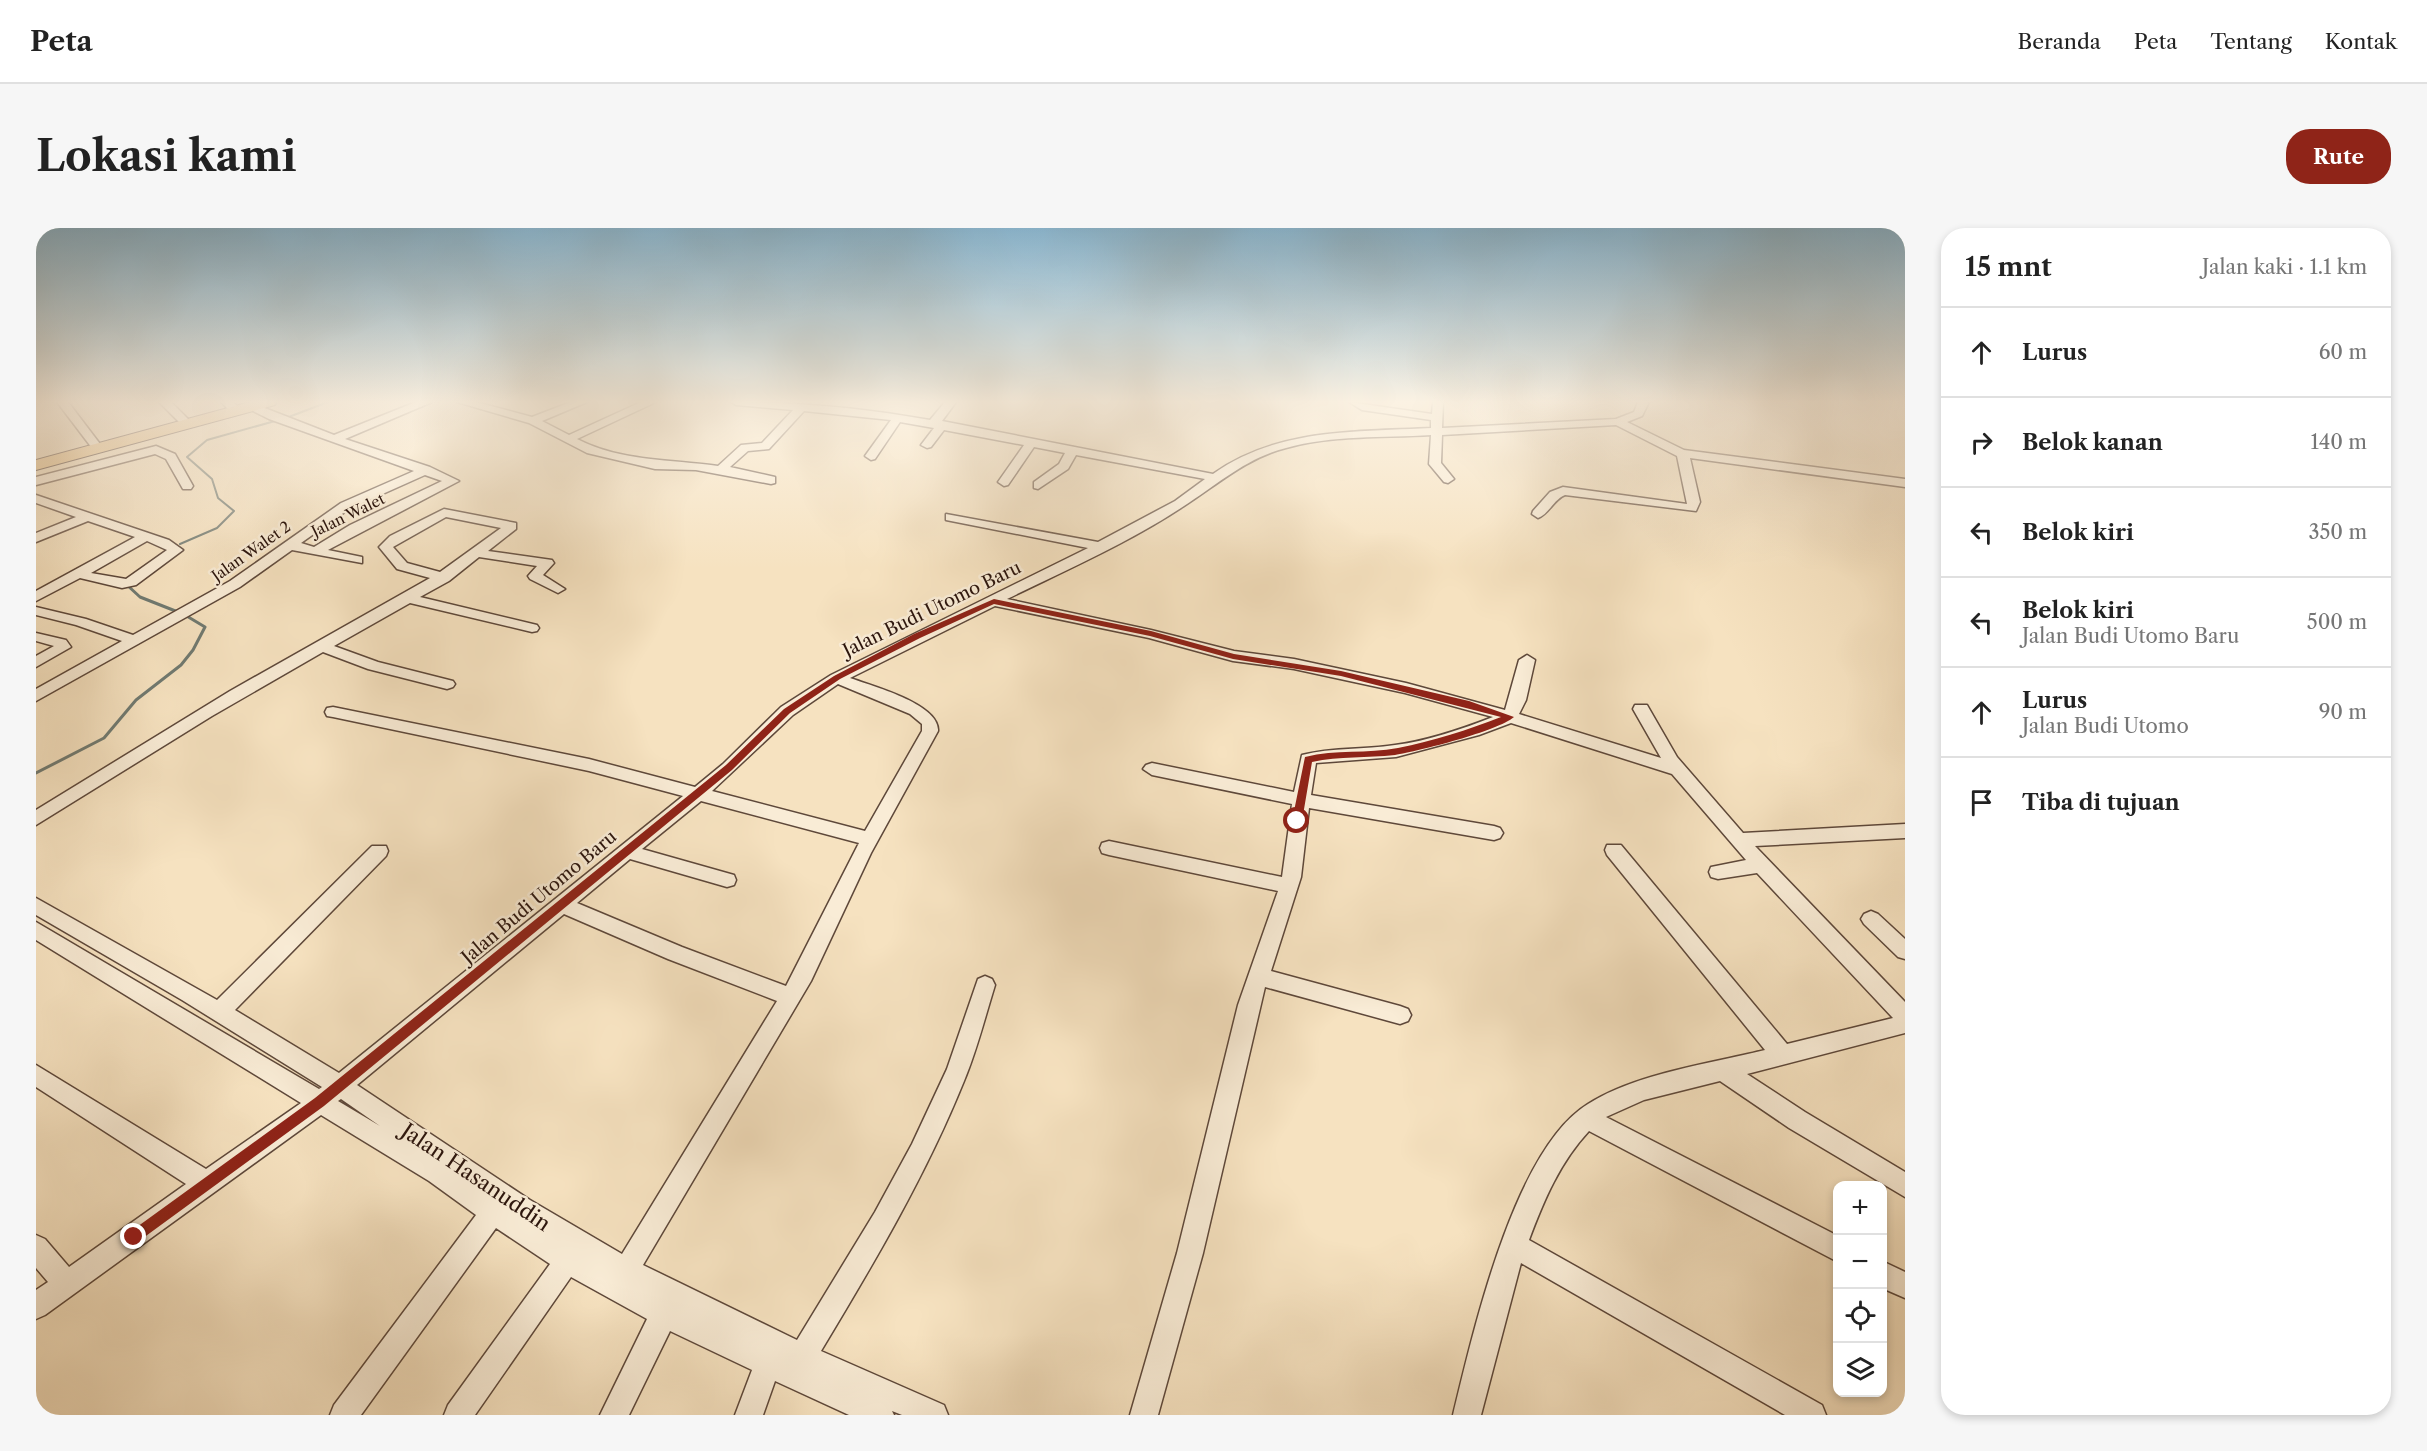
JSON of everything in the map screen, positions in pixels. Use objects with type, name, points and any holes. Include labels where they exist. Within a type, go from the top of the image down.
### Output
[{"type":"highway","points":[[36,463],[56,457]]},
{"type":"highway","points":[[36,463],[57,457]]},
{"type":"street","points":[[36,481],[125,457]]},
{"type":"street","points":[[171,457],[187,486]]},
{"type":"street","name":"Jalan Walet","points":[[290,545],[316,551],[355,528],[453,482],[391,457]]},
{"type":"street","points":[[621,457],[656,465],[696,466],[745,473],[771,480]]},
{"type":"street","points":[[720,470],[734,457]]},
{"type":"street","points":[[1004,482],[1021,457]]},
{"type":"street","points":[[1038,485],[1064,466],[1069,457]]},
{"type":"street","points":[[1106,457],[1217,478]]},
{"type":"street","name":"Jalan Budi Utomo Baru","points":[[36,1306],[320,1102],[729,768],[787,711],[837,678],[917,636],[994,601],[1179,504],[1225,471],[1251,457]]},
{"type":"street","points":[[1436,457],[1435,464],[1448,479]]},
{"type":"street","points":[[1538,514],[1554,495],[1563,491],[1692,508],[1694,502],[1684,457]]},
{"type":"street","points":[[1716,457],[1905,483]]},
{"type":"street","name":"Jalan Walet 2","points":[[36,696],[235,584],[345,506],[426,470]]},
{"type":"street","points":[[36,499],[176,550],[127,583],[79,574]]},
{"type":"street","points":[[36,819],[264,679],[410,599],[444,578],[511,526],[444,513],[395,539],[386,547],[402,566],[444,578]]},
{"type":"street","points":[[951,517],[1098,546]]},
{"type":"street","points":[[36,538],[86,518]]},
{"type":"street","points":[[36,597],[145,537]]},
{"type":"street","points":[[316,551],[357,560]]},
{"type":"street","points":[[476,553],[547,563],[535,576],[558,589]]},
{"type":"street","points":[[410,599],[532,628]]},
{"type":"street","points":[[994,601],[1151,634],[1233,656],[1341,673],[1456,701],[1676,769]]},
{"type":"street","points":[[36,611],[81,622],[135,641]]},
{"type":"street","points":[[36,637],[61,643],[63,647],[36,662]]},
{"type":"street","points":[[324,647],[373,666],[447,684]]},
{"type":"street","points":[[1144,1415],[1190,1253],[1257,976],[1289,886],[1300,800],[1308,759],[1334,754],[1396,752],[1473,731],[1510,717],[1518,700],[1527,660]]},
{"type":"street","points":[[626,1270],[791,997],[870,838],[930,731],[931,724],[928,718],[916,710],[837,678]]},
{"type":"street","points":[[1641,709],[1658,744],[1676,769],[1761,865],[1905,1016]]},
{"type":"street","points":[[333,712],[589,765],[870,838]]},
{"type":"street","points":[[1152,769],[1300,800],[1494,833]]},
{"type":"street","points":[[1739,840],[1905,831]]},
{"type":"street","points":[[1109,848],[1289,886]]},
{"type":"street","points":[[1614,850],[1783,1055]]},
{"type":"street","points":[[219,1011],[379,851]]},
{"type":"street","points":[[625,851],[727,880]]},
{"type":"street","points":[[1718,872],[1761,865]]},
{"type":"street","points":[[560,904],[675,953],[791,997]]},
{"type":"street","name":"Jalan Hasanuddin","points":[[36,906],[219,1011],[339,1086],[545,1234],[568,1260],[664,1314],[880,1415]]},
{"type":"street","points":[[1871,919],[1905,951]]},
{"type":"street","name":"Jalan Hasanuddin","points":[[36,930],[437,1173],[493,1212],[626,1270],[934,1415]]},
{"type":"street","points":[[1257,976],[1400,1015]]},
{"type":"street","points":[[803,1355],[851,1277],[922,1149],[954,1080],[985,985]]},
{"type":"street","points":[[1467,1415],[1491,1317],[1516,1246],[1553,1156],[1586,1118],[1615,1101],[1644,1090],[1905,1024]]},
{"type":"street","points":[[1723,1070],[1797,1120],[1905,1185]]},
{"type":"street","points":[[36,1075],[208,1184]]},
{"type":"street","points":[[1586,1118],[1833,1247]]},
{"type":"street","points":[[344,1415],[493,1212]]},
{"type":"street","points":[[1516,1246],[1812,1415]]},
{"type":"street","points":[[36,1248],[66,1284]]},
{"type":"street","points":[[458,1415],[568,1260]]},
{"type":"street","points":[[1887,1276],[1905,1285]]},
{"type":"street","points":[[614,1415],[664,1314]]},
{"type":"street","points":[[749,1415],[768,1363]]},
{"type":"waterway","points":[[180,544],[217,528],[234,511],[218,498],[212,479],[187,457]]},
{"type":"waterway","points":[[129,583],[127,585],[140,597],[178,612]]},
{"type":"waterway","points":[[36,773],[104,738],[136,700],[181,665],[193,650],[205,627],[185,615]]},
{"type":"route","points":[[134,1237],[268,1142],[320,1102],[595,875],[729,768],[776,721],[800,701],[837,678],[917,636],[994,601],[1151,634],[1233,656],[1341,673],[1466,703],[1510,717],[1473,731],[1396,752],[1334,754],[1308,759],[1297,821]]}]
